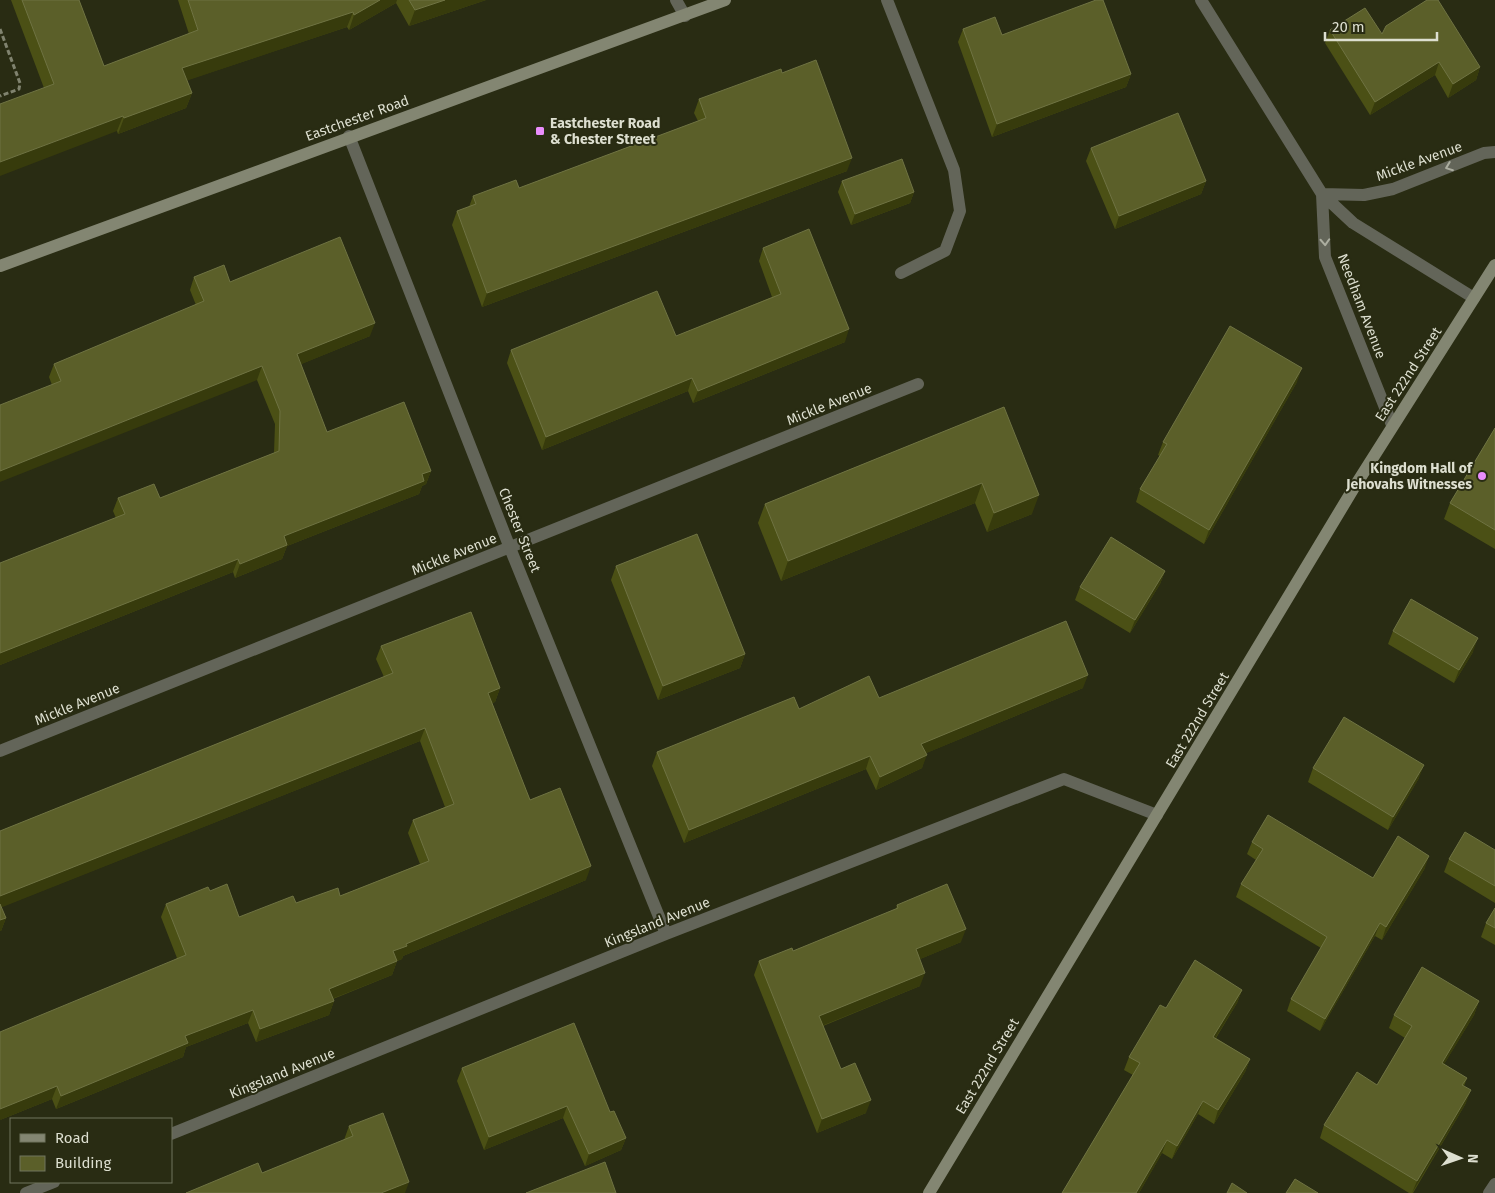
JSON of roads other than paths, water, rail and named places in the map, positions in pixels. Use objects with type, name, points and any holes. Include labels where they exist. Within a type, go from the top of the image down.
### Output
[{"type":"street","points":[[676,0],[685,16]]},
{"type":"street","name":"Eastchester Road","points":[[0,266],[349,136],[725,0]]},
{"type":"street","points":[[888,0],[954,170],[960,211],[945,251],[900,272]]},
{"type":"street","name":"Needham Avenue","points":[[1201,0],[1322,194],[1353,223],[1474,298]]},
{"type":"street","name":"Chester Street","points":[[349,136],[510,548],[666,934]]},
{"type":"street","name":"Mickle Avenue","points":[[1322,194],[1364,195],[1393,188],[1484,153],[1495,152]]},
{"type":"street","name":"Needham Avenue","points":[[1322,194],[1325,257],[1392,426]]},
{"type":"street","name":"East 222nd Street","points":[[929,1193],[1392,426],[1495,265]]},
{"type":"street","name":"Mickle Avenue","points":[[0,751],[918,384]]},
{"type":"street","name":"Kingsland Avenue","points":[[172,1134],[666,934],[1064,779],[1157,815]]},
{"type":"street","points":[[26,1193],[51,1183]]},
{"type":"street","points":[[1489,1193],[1495,1184]]},
{"type":"place","name":"Eastchester Road & Chester Street","points":[[540,131]]},
{"type":"place","name":"Kingdom Hall of Jehovahs Witnesses","points":[[1482,476]]}]
